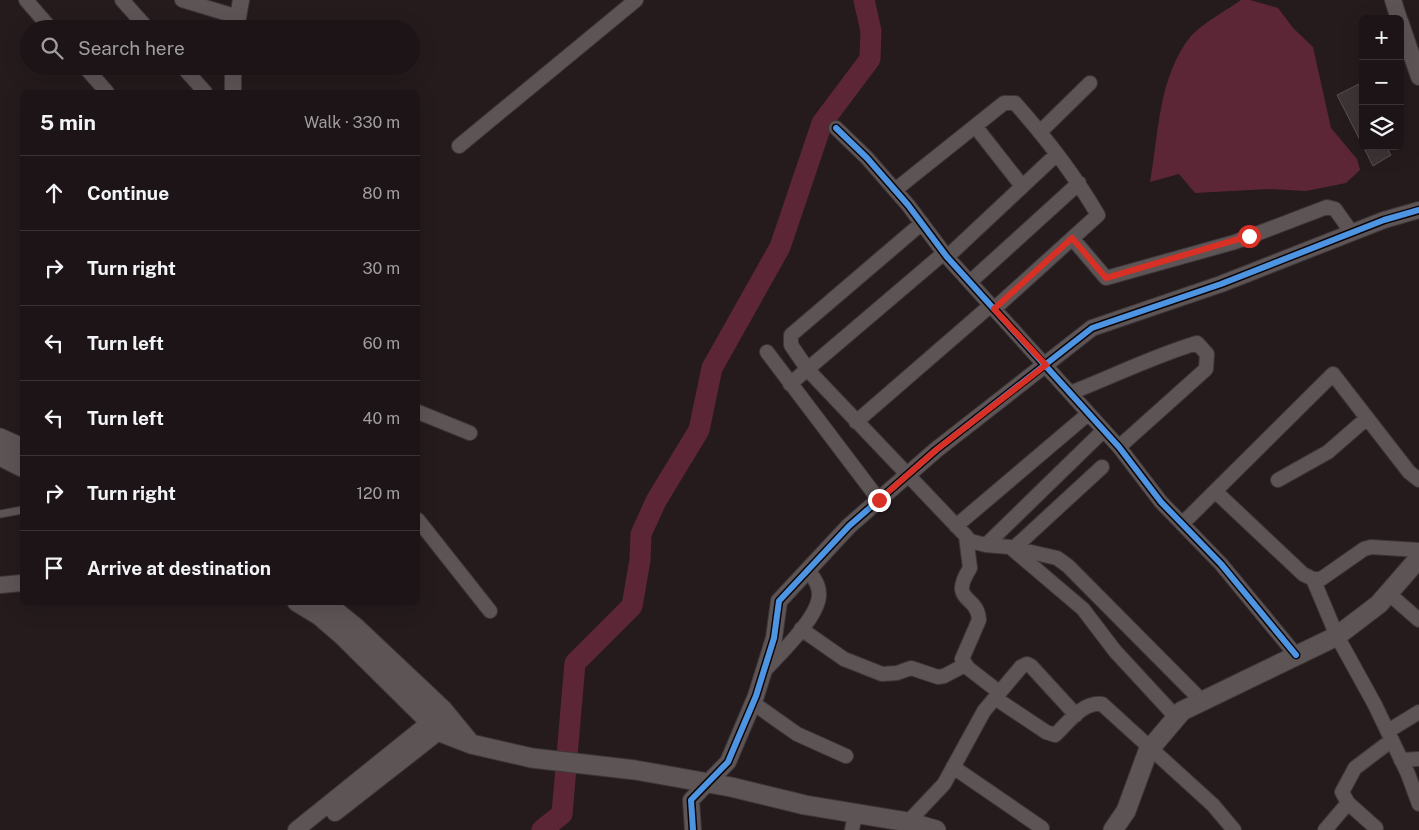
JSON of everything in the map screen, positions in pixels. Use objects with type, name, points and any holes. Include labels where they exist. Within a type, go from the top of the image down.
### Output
[{"type":"main road","points":[[0,438],[20,447]]},
{"type":"main road","points":[[0,456],[20,466]]},
{"type":"main road","points":[[1113,830],[1126,811],[1151,748],[1182,711],[1336,636],[1379,604],[1419,558]]},
{"type":"main road","points":[[302,605],[320,616],[471,744],[532,758],[707,783],[805,805],[854,822],[908,822],[936,830]]},
{"type":"main road","points":[[328,605],[355,627],[442,721]]},
{"type":"street","points":[[26,0],[43,20]]},
{"type":"street","points":[[122,0],[140,20]]},
{"type":"street","points":[[182,0],[230,20]]},
{"type":"street","points":[[238,20],[241,0]]},
{"type":"street","points":[[460,146],[636,0]]},
{"type":"street","points":[[1393,0],[1398,15]]},
{"type":"street","points":[[1404,32],[1419,77]]},
{"type":"street","points":[[92,75],[105,90]]},
{"type":"street","points":[[190,75],[203,90]]},
{"type":"street","points":[[233,75],[233,90]]},
{"type":"street","points":[[1040,132],[1090,84]]},
{"type":"street","points":[[856,422],[1098,215],[1079,183],[1040,132],[1015,103],[1010,102],[1004,103],[895,190]]},
{"type":"street","points":[[975,126],[1022,186]]},
{"type":"street","points":[[836,128],[867,158],[895,190],[945,255],[1119,447],[1161,502],[1221,564],[1296,655]]},
{"type":"street","points":[[790,384],[945,255],[1057,154]]},
{"type":"street","points":[[970,282],[1079,183]]},
{"type":"street","points":[[1072,238],[1106,278],[1235,242],[1327,207],[1335,209],[1352,233]]},
{"type":"street","points":[[693,830],[691,800],[728,762],[764,672],[774,638],[779,601],[849,526],[908,474],[1092,328],[1213,287],[1352,233],[1419,210]]},
{"type":"street","points":[[922,223],[791,335],[791,344],[808,370],[970,541],[986,545],[1012,547],[1057,558],[1068,566],[1202,700]]},
{"type":"street","points":[[1070,393],[1113,377],[1167,352],[1196,343],[1206,354],[1206,369],[1119,447]]},
{"type":"street","points":[[767,352],[879,500]]},
{"type":"street","points":[[1182,524],[1333,374],[1410,472],[1419,480]]},
{"type":"street","points":[[420,413],[470,433]]},
{"type":"street","points":[[961,531],[1088,414]]},
{"type":"street","points":[[1278,480],[1328,452],[1367,418]]},
{"type":"street","points":[[986,545],[1103,431]]},
{"type":"street","points":[[1012,547],[1102,467]]},
{"type":"street","points":[[1215,491],[1303,574],[1312,579],[1321,579],[1371,547],[1419,550]]},
{"type":"street","points":[[420,523],[490,611]]},
{"type":"street","points":[[961,531],[970,568],[961,582],[961,587],[964,596],[979,614],[979,620],[963,654],[962,659],[965,665],[997,695],[1050,735],[1055,736],[1076,715],[1093,703],[1102,704],[1213,805],[1234,830]]},
{"type":"street","points":[[1012,547],[1083,609],[1115,651],[1176,717]]},
{"type":"street","points":[[764,672],[801,629],[816,608],[820,595],[817,584],[808,570]]},
{"type":"street","points":[[1312,579],[1336,636],[1356,668],[1390,736],[1419,804]]},
{"type":"street","points":[[0,585],[20,582]]},
{"type":"street","points":[[0,595],[20,592]]},
{"type":"street","points":[[1388,593],[1419,620]]},
{"type":"street","points":[[801,629],[844,658],[882,674],[897,673],[911,668],[944,676],[965,665]]},
{"type":"street","points":[[908,822],[937,793],[984,711],[1017,670],[1027,664],[1031,666],[1076,715]]},
{"type":"street","points":[[753,703],[797,734],[846,756]]},
{"type":"street","points":[[1376,828],[1348,803],[1342,792],[1355,768],[1419,712]]},
{"type":"street","points":[[296,830],[442,721]]},
{"type":"street","points":[[313,830],[442,721]]},
{"type":"street","points":[[1401,760],[1419,759]]},
{"type":"street","points":[[953,767],[1042,828]]},
{"type":"street","points":[[1325,830],[1348,803]]},
{"type":"lane","points":[[0,514],[20,510]]},
{"type":"shaded area","points":[[1241,0],[1250,0],[1278,8],[1293,28],[1313,47],[1331,128],[1357,159],[1360,170],[1346,183],[1306,191],[1268,189],[1195,193],[1179,174],[1150,182],[1158,125],[1166,87],[1180,52],[1196,31]]},
{"type":"building","points":[[1359,84],[1359,138],[1337,95]]},
{"type":"building","points":[[1365,150],[1388,150],[1391,155],[1373,166]]},
{"type":"waterway","points":[[542,830],[562,814],[575,663],[632,606],[640,560],[641,534],[656,501],[699,430],[712,368],[780,247],[822,123],[870,59],[871,31],[864,0]]},
{"type":"cycle path","points":[[836,128],[867,158],[908,205],[947,257],[1119,447],[1161,502],[1221,564],[1296,655]]},
{"type":"cycle path","points":[[693,830],[691,800],[728,762],[756,696],[774,638],[779,601],[849,526],[936,450],[1092,328],[1221,284],[1384,220],[1419,210]]},
{"type":"route","points":[[879,500],[936,450],[1046,365],[994,309],[1072,238],[1106,278],[1235,242],[1249,236]]}]
